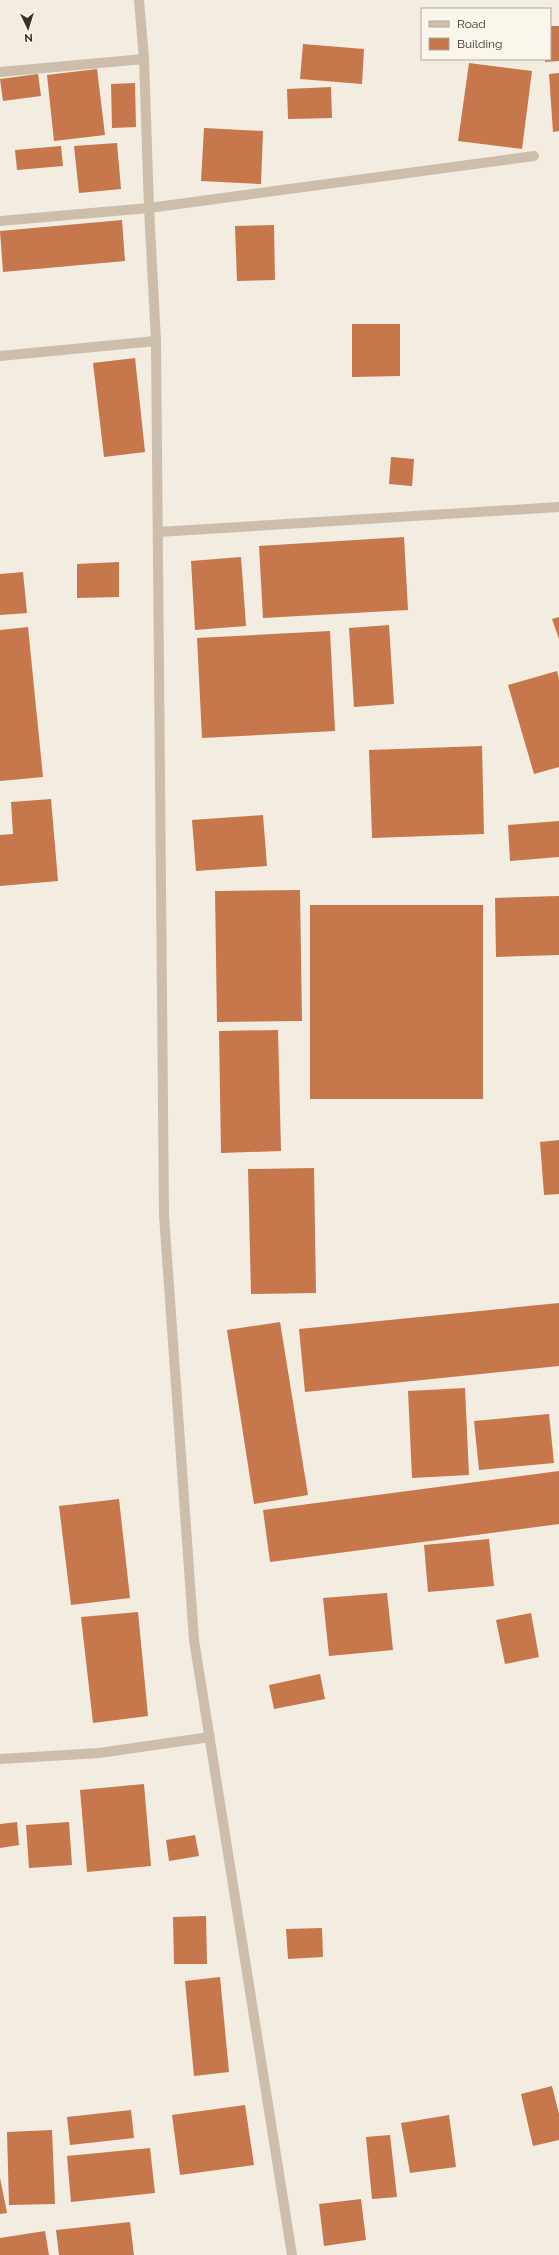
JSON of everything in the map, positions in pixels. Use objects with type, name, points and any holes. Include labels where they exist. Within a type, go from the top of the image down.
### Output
[{"type":"street","points":[[140,0],[144,59],[149,208],[156,341],[164,1215],[194,1640],[292,2255]]},
{"type":"street","points":[[0,72],[144,59]]},
{"type":"street","points":[[0,222],[149,208],[534,156]]},
{"type":"street","points":[[0,356],[156,341]]},
{"type":"street","points":[[158,532],[559,507]]},
{"type":"street","points":[[0,1759],[99,1753],[210,1737]]},
{"type":"building","points":[[551,26],[559,26],[559,61],[545,62],[545,60],[551,60]]},
{"type":"building","points":[[303,44],[364,49],[362,84],[300,79]]},
{"type":"building","points":[[469,63],[532,71],[522,149],[458,141]]},
{"type":"building","points":[[97,69],[105,135],[54,141],[47,75]]},
{"type":"building","points":[[559,73],[559,131],[553,132],[549,74]]},
{"type":"building","points":[[38,74],[41,96],[3,101],[0,79]]},
{"type":"building","points":[[135,83],[136,127],[112,128],[111,84]]},
{"type":"building","points":[[331,87],[332,118],[288,119],[287,89]]},
{"type":"building","points":[[204,128],[263,131],[261,184],[201,181]]},
{"type":"building","points":[[117,143],[121,189],[79,193],[74,146]]},
{"type":"building","points":[[61,146],[63,166],[17,170],[15,150]]},
{"type":"building","points":[[122,220],[125,261],[3,272],[0,231]]},
{"type":"building","points":[[274,225],[275,280],[237,281],[235,226]]},
{"type":"building","points":[[352,324],[400,324],[400,376],[352,377]]},
{"type":"building","points":[[135,358],[145,452],[104,457],[93,363]]},
{"type":"building","points":[[391,457],[414,459],[412,486],[389,484]]},
{"type":"building","points":[[404,537],[408,610],[263,618],[259,546]]},
{"type":"building","points":[[241,557],[246,626],[195,630],[191,561]]},
{"type":"building","points":[[119,562],[119,597],[77,598],[77,564]]},
{"type":"building","points":[[23,572],[27,613],[0,615],[0,574]]},
{"type":"building","points":[[559,617],[559,639],[552,619]]},
{"type":"building","points":[[389,625],[394,704],[354,707],[349,628]]},
{"type":"building","points":[[28,627],[43,777],[0,781],[0,630]]},
{"type":"building","points":[[330,631],[335,731],[202,738],[197,638]]},
{"type":"building","points":[[557,671],[559,679],[559,767],[534,774],[508,685]]},
{"type":"building","points":[[482,746],[484,834],[372,838],[369,750]]},
{"type":"building","points":[[51,799],[58,881],[0,886],[0,835],[13,834],[11,802]]},
{"type":"building","points":[[263,815],[267,866],[196,871],[192,820]]},
{"type":"building","points":[[559,821],[559,857],[510,861],[508,825]]},
{"type":"building","points":[[300,890],[302,1021],[217,1022],[215,891]]},
{"type":"building","points":[[559,896],[559,955],[496,957],[495,898]]},
{"type":"building","points":[[310,905],[483,905],[483,1099],[310,1099]]},
{"type":"building","points":[[278,1030],[281,1151],[221,1153],[219,1031]]},
{"type":"building","points":[[559,1140],[559,1194],[544,1195],[540,1142]]},
{"type":"building","points":[[314,1168],[316,1293],[251,1294],[248,1169]]},
{"type":"building","points":[[559,1303],[559,1366],[305,1392],[299,1329]]},
{"type":"building","points":[[280,1322],[308,1495],[254,1504],[227,1330]]},
{"type":"building","points":[[465,1388],[469,1475],[412,1478],[408,1391]]},
{"type":"building","points":[[549,1414],[554,1463],[479,1470],[474,1421]]},
{"type":"building","points":[[559,1471],[559,1524],[270,1562],[263,1510]]},
{"type":"building","points":[[119,1499],[130,1598],[71,1605],[59,1506]]},
{"type":"building","points":[[489,1539],[494,1586],[428,1592],[424,1545]]},
{"type":"building","points":[[387,1593],[393,1650],[329,1656],[323,1598]]},
{"type":"building","points":[[138,1612],[148,1716],[93,1723],[81,1617]]},
{"type":"building","points":[[531,1613],[539,1657],[505,1664],[496,1620]]},
{"type":"building","points":[[320,1674],[325,1699],[274,1709],[269,1685]]},
{"type":"building","points":[[144,1784],[151,1866],[87,1872],[80,1790]]},
{"type":"building","points":[[17,1822],[19,1845],[0,1848],[0,1824]]},
{"type":"building","points":[[69,1822],[72,1865],[29,1868],[26,1825]]},
{"type":"building","points":[[195,1835],[199,1856],[169,1861],[166,1840]]},
{"type":"building","points":[[206,1916],[207,1964],[174,1964],[173,1917]]},
{"type":"building","points":[[322,1928],[323,1957],[288,1959],[286,1929]]},
{"type":"building","points":[[220,1977],[229,2072],[194,2076],[185,1981]]},
{"type":"building","points":[[552,2086],[559,2114],[559,2140],[533,2146],[521,2094]]},
{"type":"building","points":[[245,2105],[254,2165],[180,2175],[172,2115]]},
{"type":"building","points":[[131,2110],[134,2138],[70,2145],[67,2117]]},
{"type":"building","points":[[449,2115],[456,2167],[410,2173],[401,2123]]},
{"type":"building","points":[[52,2130],[55,2204],[9,2205],[7,2132]]},
{"type":"building","points":[[390,2135],[397,2197],[372,2199],[366,2137]]},
{"type":"building","points":[[150,2148],[155,2193],[71,2202],[67,2156]]},
{"type":"building","points":[[0,2178],[7,2213],[0,2214]]},
{"type":"building","points":[[361,2199],[366,2240],[324,2246],[319,2204]]},
{"type":"building","points":[[130,2222],[134,2255],[59,2255],[56,2230]]},
{"type":"building","points":[[45,2231],[49,2255],[0,2255],[0,2238]]}]
